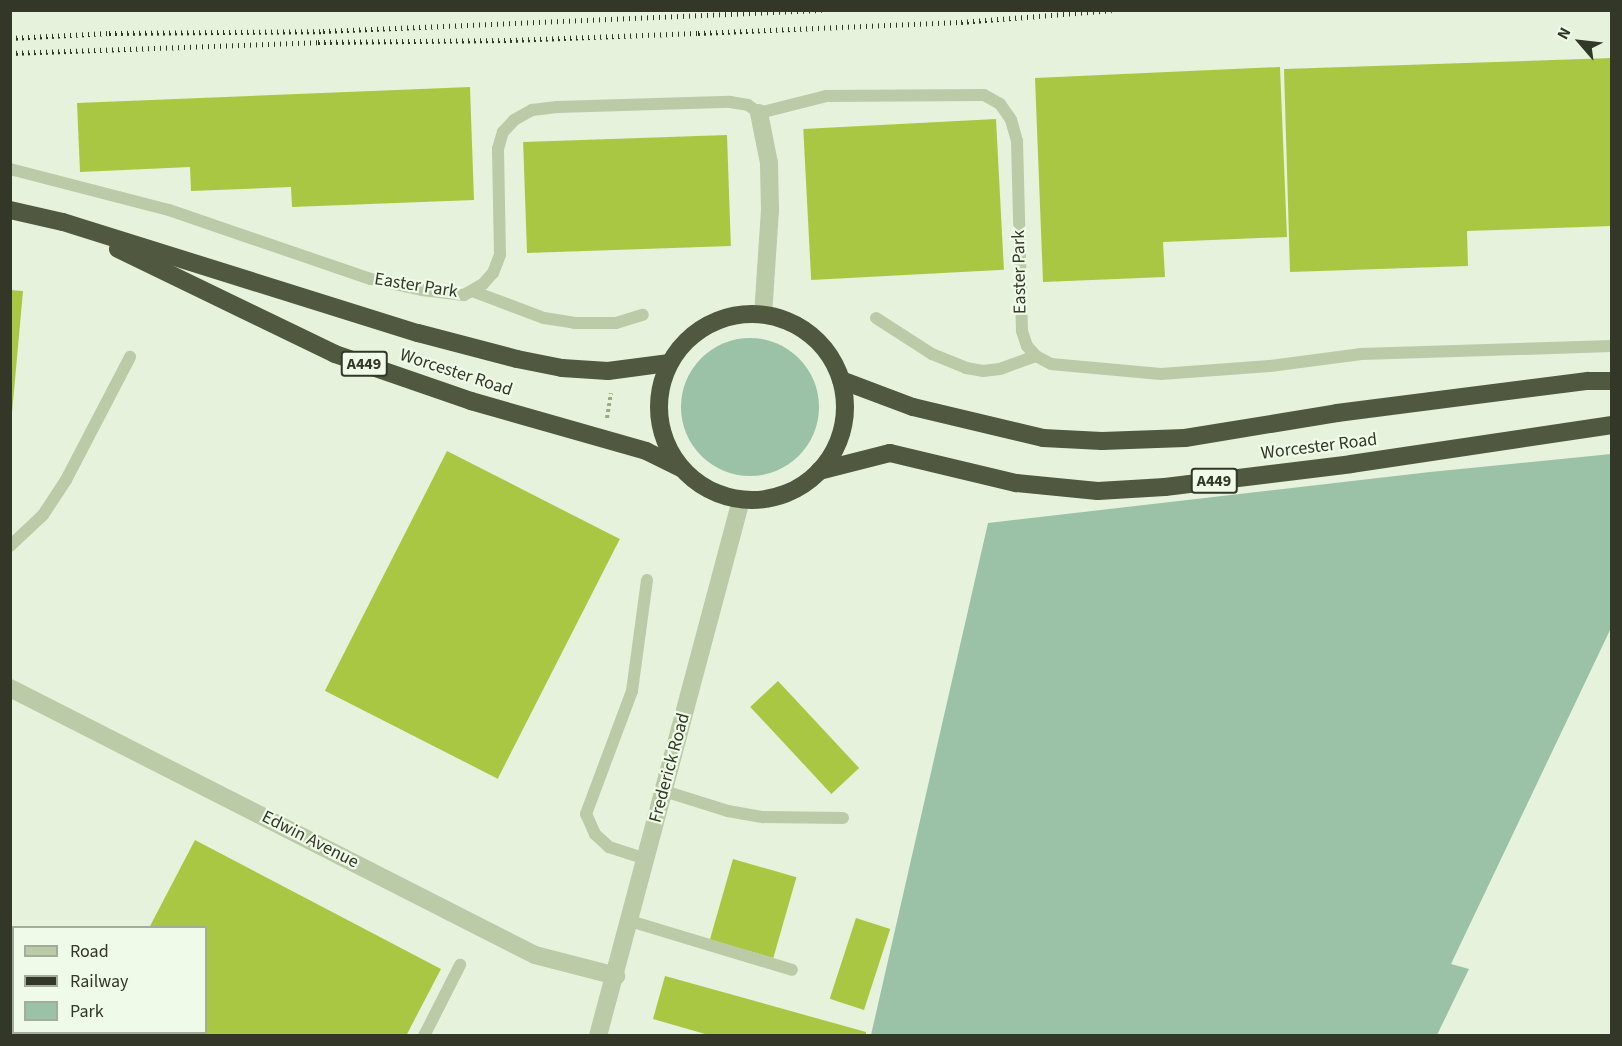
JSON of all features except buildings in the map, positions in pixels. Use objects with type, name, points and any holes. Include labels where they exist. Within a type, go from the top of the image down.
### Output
[{"type":"highway","name":"Worcester Road","points":[[10,210],[63,222],[418,333],[517,359],[562,368],[608,371],[669,363]]},
{"type":"highway","name":"Worcester Road","points":[[63,222],[335,354],[471,401],[646,451],[681,468],[707,489],[741,500],[781,496],[802,486],[819,471],[834,451],[842,428],[845,404],[841,380],[831,358],[816,339],[796,325],[762,315],[727,318],[699,330],[669,363],[662,377],[660,421],[667,446],[681,468]]},
{"type":"highway","name":"Worcester Road","points":[[841,380],[912,407],[1043,438],[1102,441],[1185,438],[1337,414],[1588,381],[1611,381]]},
{"type":"highway","name":"Worcester Road","points":[[819,471],[890,453],[1016,483],[1098,491],[1165,487],[1375,461],[1611,425]]},
{"type":"street","points":[[759,113],[769,163],[770,210],[762,315]]},
{"type":"street","name":"Frederick Road","points":[[598,1035],[616,976],[741,500]]},
{"type":"street","name":"Edwin Avenue","points":[[10,688],[536,956],[616,976]]},
{"type":"lane","name":"Easter Park","points":[[10,169],[169,210],[371,279],[464,295],[483,284],[493,273],[500,255],[498,149],[503,132],[514,120],[532,110],[557,107],[730,102],[748,105],[759,113],[825,96],[984,95],[1000,104],[1011,120],[1017,141],[1022,331],[1027,346],[1036,356]]},
{"type":"lane","points":[[472,291],[544,318],[574,323],[616,323],[644,315]]},
{"type":"lane","points":[[876,318],[932,354],[966,368],[983,371],[1000,369],[1036,356],[1051,364],[1161,374],[1270,366],[1361,354],[1611,346]]},
{"type":"lane","points":[[10,546],[44,515],[66,480],[130,357]]},
{"type":"lane","points":[[646,859],[609,847],[595,834],[586,814],[632,691],[647,580]]},
{"type":"lane","points":[[664,791],[728,811],[763,817],[843,818]]},
{"type":"lane","points":[[630,921],[792,970]]},
{"type":"lane","points":[[424,1035],[460,965]]},
{"type":"path","points":[[603,440],[611,398],[608,371]]},
{"type":"green space","points":[[750,338],[777,343],[789,349],[799,358],[808,368],[814,380],[819,407],[814,434],[808,446],[799,456],[789,465],[777,471],[750,476],[723,471],[711,465],[701,456],[692,446],[686,434],[681,407],[686,380],[692,368],[701,358],[711,349],[723,343]]},
{"type":"green space","points":[[1611,454],[1611,628],[1451,964],[1469,969],[1437,1035],[871,1035],[988,523],[1430,472]]},
{"type":"railway","points":[[10,38],[109,33],[323,31],[822,10]]},
{"type":"railway","points":[[10,53],[318,42],[510,40],[698,33],[961,22],[1112,10]]}]
